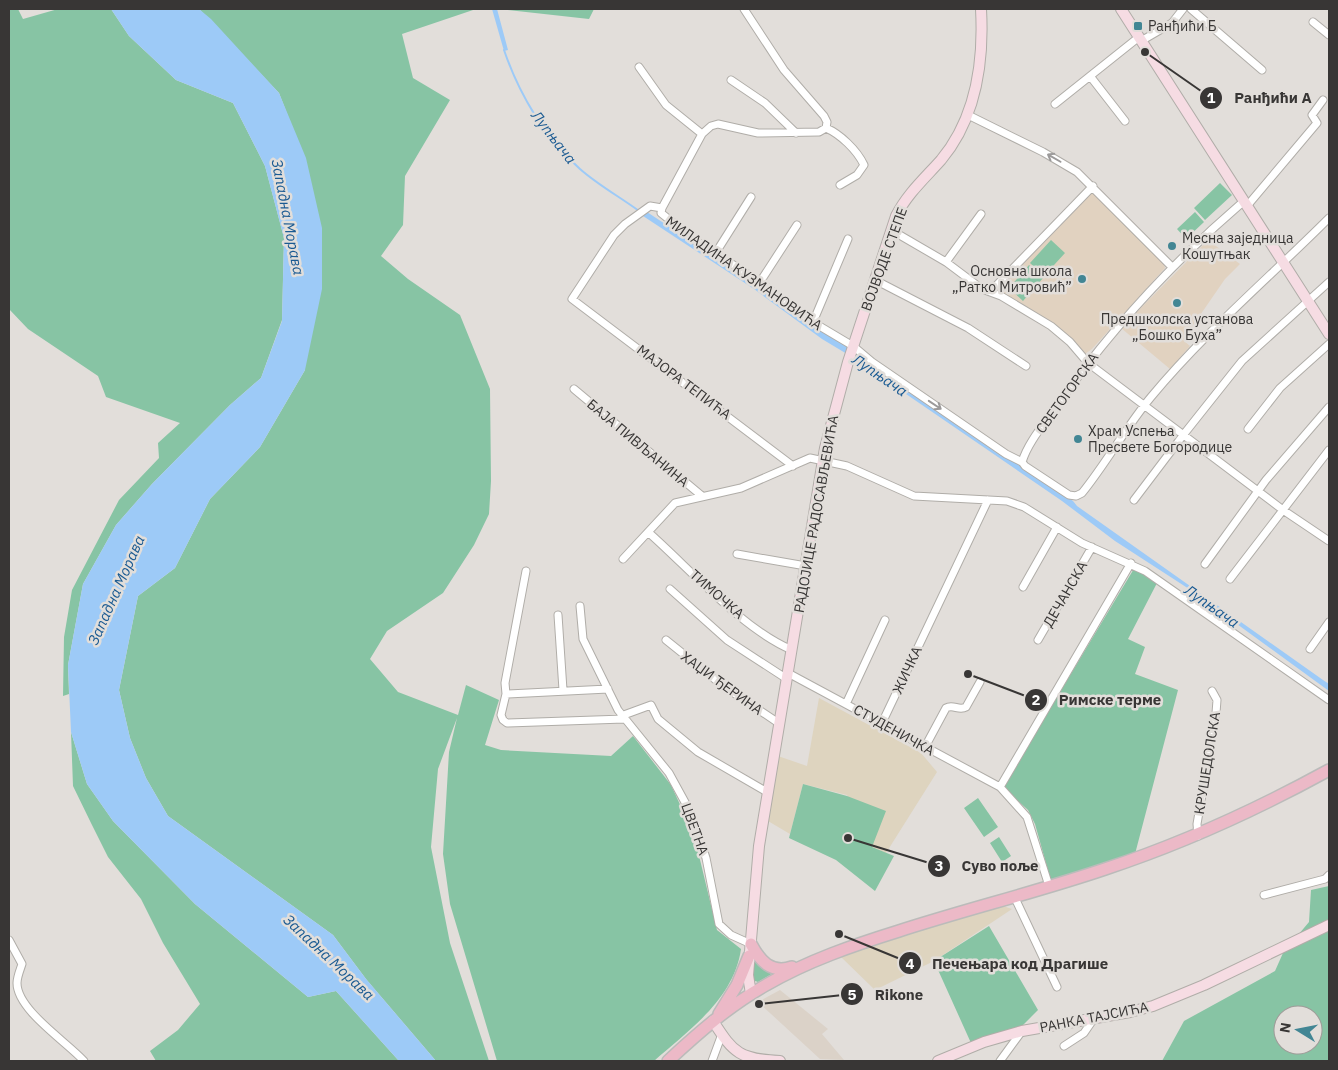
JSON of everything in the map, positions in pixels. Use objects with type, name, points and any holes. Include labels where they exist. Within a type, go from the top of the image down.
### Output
[{"type":"main road","name":"ВОЈВОДЕ СТЕПЕ","points":[[852,348],[891,230],[902,204],[948,151],[968,115],[975,93],[979,69],[980,9]]},
{"type":"main road","points":[[1121,9],[1329,334]]},
{"type":"main road","name":"РАДОЈИЦЕ РАДОСАВЉЕВИЋА","points":[[751,994],[748,984],[755,874],[767,792],[780,724],[823,460],[832,417],[852,348]]},
{"type":"main road","points":[[668,1061],[716,1019],[751,994],[806,966],[867,941],[1107,868],[1198,836],[1247,814],[1329,770]]},
{"type":"main road","name":"РАНКА ТАЈСИЋА","points":[[938,1061],[984,1042],[1022,1031],[1153,1006],[1204,985],[1329,926]]},
{"type":"main road","points":[[751,944],[759,959],[768,966],[783,969],[806,966]]},
{"type":"main road","points":[[749,956],[737,985],[716,1019],[722,1034],[742,1058],[780,1061]]},
{"type":"street","points":[[744,9],[784,70],[824,116],[827,122],[826,128]]},
{"type":"street","points":[[1055,104],[1140,39],[1172,23],[1183,9]]},
{"type":"street","points":[[1191,9],[1262,70]]},
{"type":"street","points":[[1313,22],[1329,35]]},
{"type":"street","points":[[639,66],[666,104],[702,134],[711,126],[721,124],[758,133],[819,132],[826,128]]},
{"type":"street","points":[[1090,76],[1125,121]]},
{"type":"street","points":[[731,80],[765,103],[796,133]]},
{"type":"street","name":"СВЕТОГОРСКА","points":[[1022,462],[1036,436],[1088,363],[1128,314],[1172,267],[1246,203],[1317,123],[1312,115],[1323,100]]},
{"type":"street","points":[[968,115],[1051,156],[1077,172],[1172,267]]},
{"type":"street","points":[[826,128],[838,135],[864,165],[857,175],[840,185]]},
{"type":"street","name":"МИЛАДИНА КУЗМАНОВИЋА","points":[[702,134],[662,208],[663,217],[760,282],[811,321],[1065,492],[1076,496],[1084,490],[1144,406]]},
{"type":"street","points":[[990,291],[1093,186]]},
{"type":"street","points":[[716,254],[751,198]]},
{"type":"street","name":"МАЈОРА ТЕПИЋА","points":[[662,208],[650,206],[625,224],[614,235],[593,271],[573,297],[574,299],[793,466]]},
{"type":"street","points":[[946,262],[980,214]]},
{"type":"street","points":[[1144,406],[1222,320],[1284,263],[1329,218]]},
{"type":"street","points":[[760,282],[798,224]]},
{"type":"street","points":[[891,230],[946,262],[979,287],[990,291],[1051,326],[1070,342],[1088,363],[1259,489],[1283,510],[1329,541]]},
{"type":"street","points":[[811,321],[816,315],[848,239]]},
{"type":"street","points":[[875,280],[968,328],[1026,366]]},
{"type":"street","points":[[1134,500],[1242,361],[1329,282]]},
{"type":"street","points":[[1248,429],[1280,388],[1329,344]]},
{"type":"street","name":"БАЈА ПИВЉАНИНА","points":[[574,389],[702,496]]},
{"type":"street","points":[[1205,564],[1259,489],[1329,408]]},
{"type":"street","points":[[1230,579],[1329,450]]},
{"type":"street","points":[[624,559],[672,505],[702,496],[741,488],[810,458],[823,460],[853,469],[914,496],[988,500],[1020,504],[1092,547],[1130,563],[1182,595],[1329,700]]},
{"type":"street","name":"ЖИЧКА","points":[[882,723],[988,500]]},
{"type":"street","points":[[1022,587],[1057,527]]},
{"type":"street","name":"ТИМОЧКА","points":[[648,532],[737,613],[769,637],[792,650]]},
{"type":"street","name":"ДЕЧАНСКА","points":[[1038,640],[1092,547]]},
{"type":"street","points":[[737,554],[806,566]]},
{"type":"street","points":[[1000,787],[1130,563]]},
{"type":"street","points":[[526,571],[505,683],[506,694],[501,715],[503,720],[508,723],[622,717],[651,705],[658,719],[698,752],[767,792]]},
{"type":"street","points":[[670,588],[727,640],[788,676]]},
{"type":"street","name":"ЦВЕТНА","points":[[580,606],[583,639],[622,717],[662,764],[683,796],[702,841],[719,924],[731,935],[751,944]]},
{"type":"street","points":[[558,615],[563,690]]},
{"type":"street","points":[[846,704],[885,620]]},
{"type":"street","points":[[1310,649],[1329,622]]},
{"type":"street","name":"ХАЏИ ЂЕРИНА","points":[[666,640],[722,685],[780,724]]},
{"type":"street","name":"СТУДЕНИЧКА","points":[[788,676],[846,704],[1000,787],[1027,817],[1049,886]]},
{"type":"street","points":[[925,747],[946,708],[950,706],[962,709],[966,707],[980,682]]},
{"type":"street","points":[[506,694],[608,689]]},
{"type":"street","name":"КРУШЕДОЛСКА","points":[[1198,836],[1197,824],[1216,713],[1216,700],[1212,691]]},
{"type":"street","points":[[1264,896],[1325,879],[1329,875]]},
{"type":"street","points":[[1014,896],[1057,987]]},
{"type":"street","points":[[9,940],[22,964],[17,984],[25,1004],[35,1017],[84,1061]]},
{"type":"street","points":[[1064,1046],[1084,1033],[1095,1018]]},
{"type":"street","points":[[1000,1061],[1022,1031]]},
{"type":"street","points":[[712,1061],[722,1034]]},
{"type":"shaded area","name":"Основна школа „Ратко Митровић”","points":[[1093,192],[1164,264],[1165,268],[1092,349],[1085,354],[1073,340],[998,290]]},
{"type":"shaded area","name":"Предшколска установа „Бошко Буха”","points":[[1208,240],[1240,264],[1225,279],[1183,340],[1190,346],[1170,369],[1121,328]]},
{"type":"shaded area","points":[[819,698],[921,753],[937,772],[886,853],[872,847],[847,795],[803,784],[790,834],[768,821],[778,756],[807,766]]},
{"type":"shaded area","points":[[1003,906],[1012,909],[934,961],[875,990],[840,956],[925,927]]},
{"type":"shaded area","points":[[780,990],[828,1029],[822,1034],[844,1060],[820,1059],[758,1002]]},
{"type":"green space","points":[[9,9],[18,9],[23,19],[58,9],[111,9],[129,36],[176,80],[233,103],[265,166],[284,238],[282,320],[261,378],[230,405],[152,484],[116,525],[83,584],[68,665],[69,694],[63,696],[64,637],[72,590],[119,500],[159,458],[158,443],[180,423],[106,397],[98,376],[28,329],[9,309]]},
{"type":"green space","points":[[199,9],[476,9],[402,34],[413,78],[450,100],[405,176],[403,225],[381,256],[408,279],[460,315],[490,389],[491,481],[489,514],[474,545],[443,593],[387,631],[370,659],[398,692],[458,715],[466,685],[499,700],[485,745],[501,750],[611,756],[633,736],[671,785],[694,835],[717,930],[741,949],[737,967],[720,998],[695,1025],[654,1061],[497,1061],[450,904],[443,854],[449,752],[457,718],[438,769],[431,847],[450,943],[489,1061],[436,1061],[366,979],[333,935],[168,816],[146,778],[130,738],[119,690],[138,596],[175,568],[210,499],[260,447],[305,370],[291,124],[279,93]]},
{"type":"green space","points":[[499,9],[594,9],[589,19]]},
{"type":"green space","points":[[1220,183],[1232,195],[1205,220],[1194,208]]},
{"type":"green space","points":[[1195,212],[1204,222],[1186,239],[1177,229]]},
{"type":"green space","points":[[1051,240],[1065,253],[1044,276],[1030,263]]},
{"type":"green space","points":[[1029,265],[1043,278],[1023,301],[1009,288]]},
{"type":"green space","points":[[1135,567],[1157,583],[1128,639],[1145,647],[1135,674],[1178,690],[1135,854],[1051,881],[1035,824],[1028,810],[1003,787]]},
{"type":"green space","points":[[71,732],[87,784],[113,821],[195,904],[308,997],[336,991],[399,1061],[156,1061],[150,1051],[178,1030],[200,1004],[163,943],[141,899],[108,857],[73,786]]},
{"type":"green space","points":[[803,784],[847,796],[886,811],[872,847],[894,856],[875,891],[836,860],[789,838]]},
{"type":"green space","points":[[978,798],[998,827],[984,837],[964,808]]},
{"type":"green space","points":[[999,837],[1011,856],[1002,862],[990,843]]},
{"type":"green space","points":[[1329,886],[1329,1061],[1162,1061],[1184,1021],[1275,971],[1283,953],[1309,922],[1311,890]]},
{"type":"green space","points":[[989,926],[1038,1010],[1022,1026],[971,1043],[934,961]]},
{"type":"green space","points":[[754,957],[775,972],[758,982],[755,981],[752,977]]},
{"type":"water","name":"Западна Морава","points":[[111,9],[199,9],[211,19],[279,93],[306,158],[322,228],[322,289],[305,370],[260,447],[210,499],[175,568],[138,596],[119,690],[130,738],[146,778],[168,816],[333,935],[366,979],[436,1061],[399,1061],[336,991],[308,997],[195,904],[113,821],[87,784],[71,732],[68,665],[83,584],[116,525],[152,484],[230,405],[261,378],[282,321],[284,238],[265,166],[233,103],[176,80],[129,36]]},
{"type":"water","points":[[492,9],[497,9],[508,50],[504,51]]},
{"type":"water","points":[[647,212],[854,349],[982,440],[1073,501],[1077,506],[1329,684],[1329,691],[1186,587],[1115,541],[1062,501],[852,357],[822,339],[754,289],[643,216]]},
{"type":"waterway","name":"Лупњача","points":[[504,50],[525,99],[555,144],[587,175],[639,211]]},
{"type":"place","name":"Ранђићи Б","points":[[1138,26]]},
{"type":"place","name":"Ранђићи А","points":[[1145,52]]},
{"type":"place","name":"Месна заједница Кошутњак","points":[[1172,246]]},
{"type":"place","name":"Основна школа „Ратко Митровић”","points":[[1082,279]]},
{"type":"place","name":"Предшколска установа „Бошко Буха”","points":[[1177,303]]},
{"type":"place","name":"Храм Успења Пресвете Богородице","points":[[1078,439]]},
{"type":"place","name":"Римске терме","points":[[968,674]]},
{"type":"place","name":"Суво поље","points":[[848,838]]},
{"type":"place","name":"Печењара код Драгише","points":[[839,934]]},
{"type":"place","name":"Rikone","points":[[759,1004]]}]
